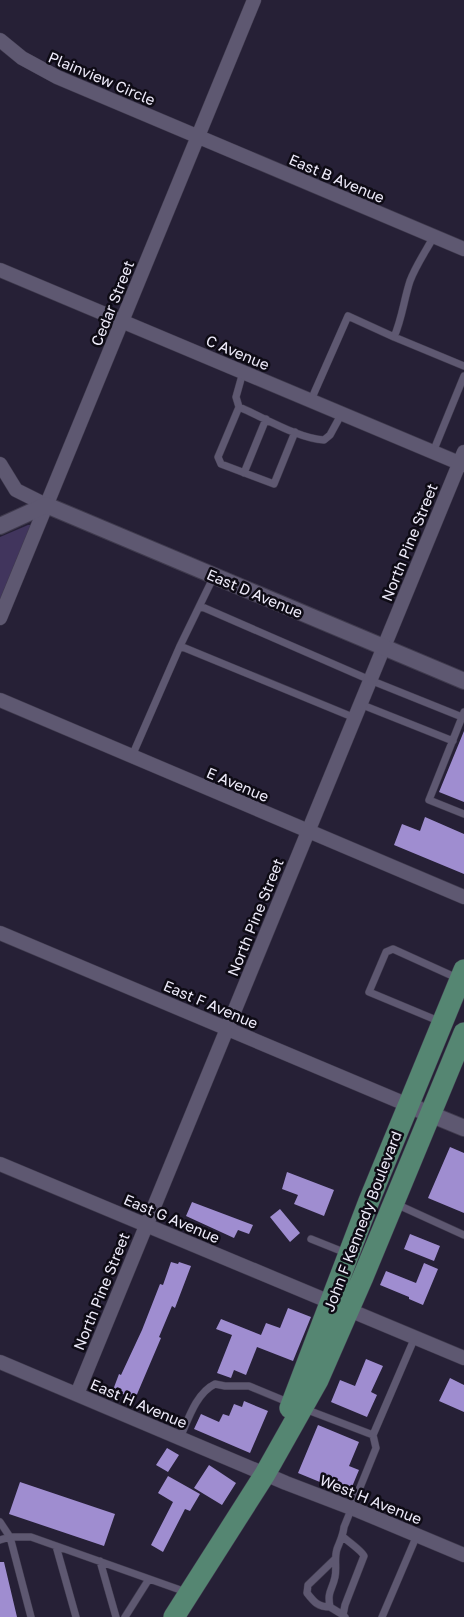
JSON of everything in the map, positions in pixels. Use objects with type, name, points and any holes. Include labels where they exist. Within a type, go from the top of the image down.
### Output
[{"type":"main road","name":"John F Kennedy Boulevard","points":[[174,1617],[265,1474],[296,1406],[318,1380],[339,1306],[349,1254],[462,974]]},
{"type":"main road","name":"John F Kennedy Boulevard","points":[[339,1306],[394,1203],[464,1033]]},
{"type":"street","name":"Cedar Street","points":[[0,618],[254,0]]},
{"type":"street","name":"Plainview Circle","points":[[0,40],[37,68],[198,137]]},
{"type":"street","name":"East B Avenue","points":[[198,137],[464,249]]},
{"type":"street","name":"C Avenue","points":[[0,270],[433,452],[463,460]]},
{"type":"street","name":"North Pine Street","points":[[76,1394],[360,704],[463,460]]},
{"type":"street","points":[[0,464],[16,490],[46,505]]},
{"type":"street","points":[[0,526],[46,505]]},
{"type":"street","name":"East D Avenue","points":[[46,505],[464,681]]},
{"type":"street","name":"E Avenue","points":[[0,700],[464,897]]},
{"type":"street","name":"East F Avenue","points":[[0,933],[408,1104]]},
{"type":"street","points":[[408,1104],[464,1128]]},
{"type":"street","name":"East G Avenue","points":[[0,1164],[464,1358]]},
{"type":"street","name":"East H Avenue","points":[[0,1362],[265,1474]]},
{"type":"street","name":"West H Avenue","points":[[265,1474],[464,1555]]},
{"type":"lane","points":[[394,337],[415,270],[434,236]]},
{"type":"lane","points":[[311,400],[348,316],[464,366]]},
{"type":"lane","points":[[243,372],[236,397],[239,407],[218,457],[221,464],[274,484],[295,432]]},
{"type":"lane","points":[[433,452],[464,376]]},
{"type":"lane","points":[[239,407],[295,432],[324,440],[330,435],[342,413]]},
{"type":"lane","points":[[244,473],[266,419]]},
{"type":"lane","points":[[132,756],[180,646],[214,576]]},
{"type":"lane","points":[[200,606],[370,680],[463,714],[429,800],[464,814]]},
{"type":"lane","points":[[180,646],[355,718]]},
{"type":"lane","points":[[360,704],[452,741]]},
{"type":"lane","points":[[442,1023],[369,992],[386,952],[393,949],[462,974]]},
{"type":"lane","points":[[394,1203],[464,1235]]},
{"type":"lane","points":[[311,1239],[349,1254]]},
{"type":"lane","points":[[330,1608],[329,1592],[335,1578],[337,1549],[376,1448],[373,1435],[415,1337]]},
{"type":"lane","points":[[180,1438],[206,1388],[215,1384],[249,1386],[373,1435]]},
{"type":"lane","points":[[0,1522],[10,1537],[31,1617]]},
{"type":"lane","points":[[382,1617],[417,1535]]},
{"type":"lane","points":[[0,1540],[10,1537],[31,1537],[188,1594]]},
{"type":"lane","points":[[335,1559],[308,1585],[307,1593],[315,1603],[322,1607],[330,1608],[344,1616],[345,1606],[364,1556],[362,1552],[343,1537]]},
{"type":"lane","points":[[56,1546],[76,1617]]},
{"type":"lane","points":[[100,1561],[116,1617]]},
{"type":"lane","points":[[125,1617],[150,1579]]},
{"type":"shaded area","points":[[28,525],[33,525],[0,618],[0,537]]},
{"type":"building","points":[[464,731],[464,802],[439,792]]},
{"type":"building","points":[[425,817],[464,834],[464,874],[394,845],[402,824],[420,831]]},
{"type":"building","points":[[450,1147],[464,1153],[464,1213],[428,1198]]},
{"type":"building","points":[[287,1172],[334,1190],[324,1216],[294,1204],[298,1195],[282,1189]]},
{"type":"building","points":[[192,1202],[253,1225],[249,1234],[238,1230],[234,1238],[186,1216]]},
{"type":"building","points":[[280,1209],[300,1233],[290,1242],[270,1217]]},
{"type":"building","points":[[410,1234],[440,1246],[434,1261],[404,1249]]},
{"type":"building","points":[[171,1262],[178,1264],[179,1262],[191,1266],[175,1308],[172,1306],[159,1337],[161,1338],[135,1399],[113,1390],[119,1374],[121,1375],[142,1330],[160,1284],[163,1285]]},
{"type":"building","points":[[424,1263],[438,1269],[423,1305],[380,1285],[386,1271],[416,1283]]},
{"type":"building","points":[[288,1308],[311,1317],[293,1361],[257,1347],[246,1375],[234,1370],[231,1378],[217,1373],[232,1335],[216,1329],[221,1319],[261,1335],[266,1323],[280,1328]]},
{"type":"building","points":[[366,1359],[383,1366],[371,1392],[377,1395],[367,1417],[331,1402],[340,1380],[355,1386]]},
{"type":"building","points":[[450,1378],[464,1385],[464,1412],[439,1401]]},
{"type":"building","points":[[244,1401],[268,1411],[250,1453],[194,1429],[201,1414],[219,1422],[223,1414],[229,1416],[234,1404],[242,1407]]},
{"type":"building","points":[[318,1425],[359,1442],[349,1466],[359,1470],[349,1494],[298,1473]]},
{"type":"building","points":[[167,1448],[179,1455],[168,1472],[156,1465]]},
{"type":"building","points":[[209,1465],[236,1483],[222,1505],[194,1488]]},
{"type":"building","points":[[168,1476],[200,1494],[190,1511],[185,1509],[163,1552],[151,1545],[173,1502],[158,1493]]},
{"type":"building","points":[[20,1482],[115,1514],[104,1546],[9,1514]]},
{"type":"building","points":[[0,1562],[4,1562],[17,1617],[0,1617]]}]
